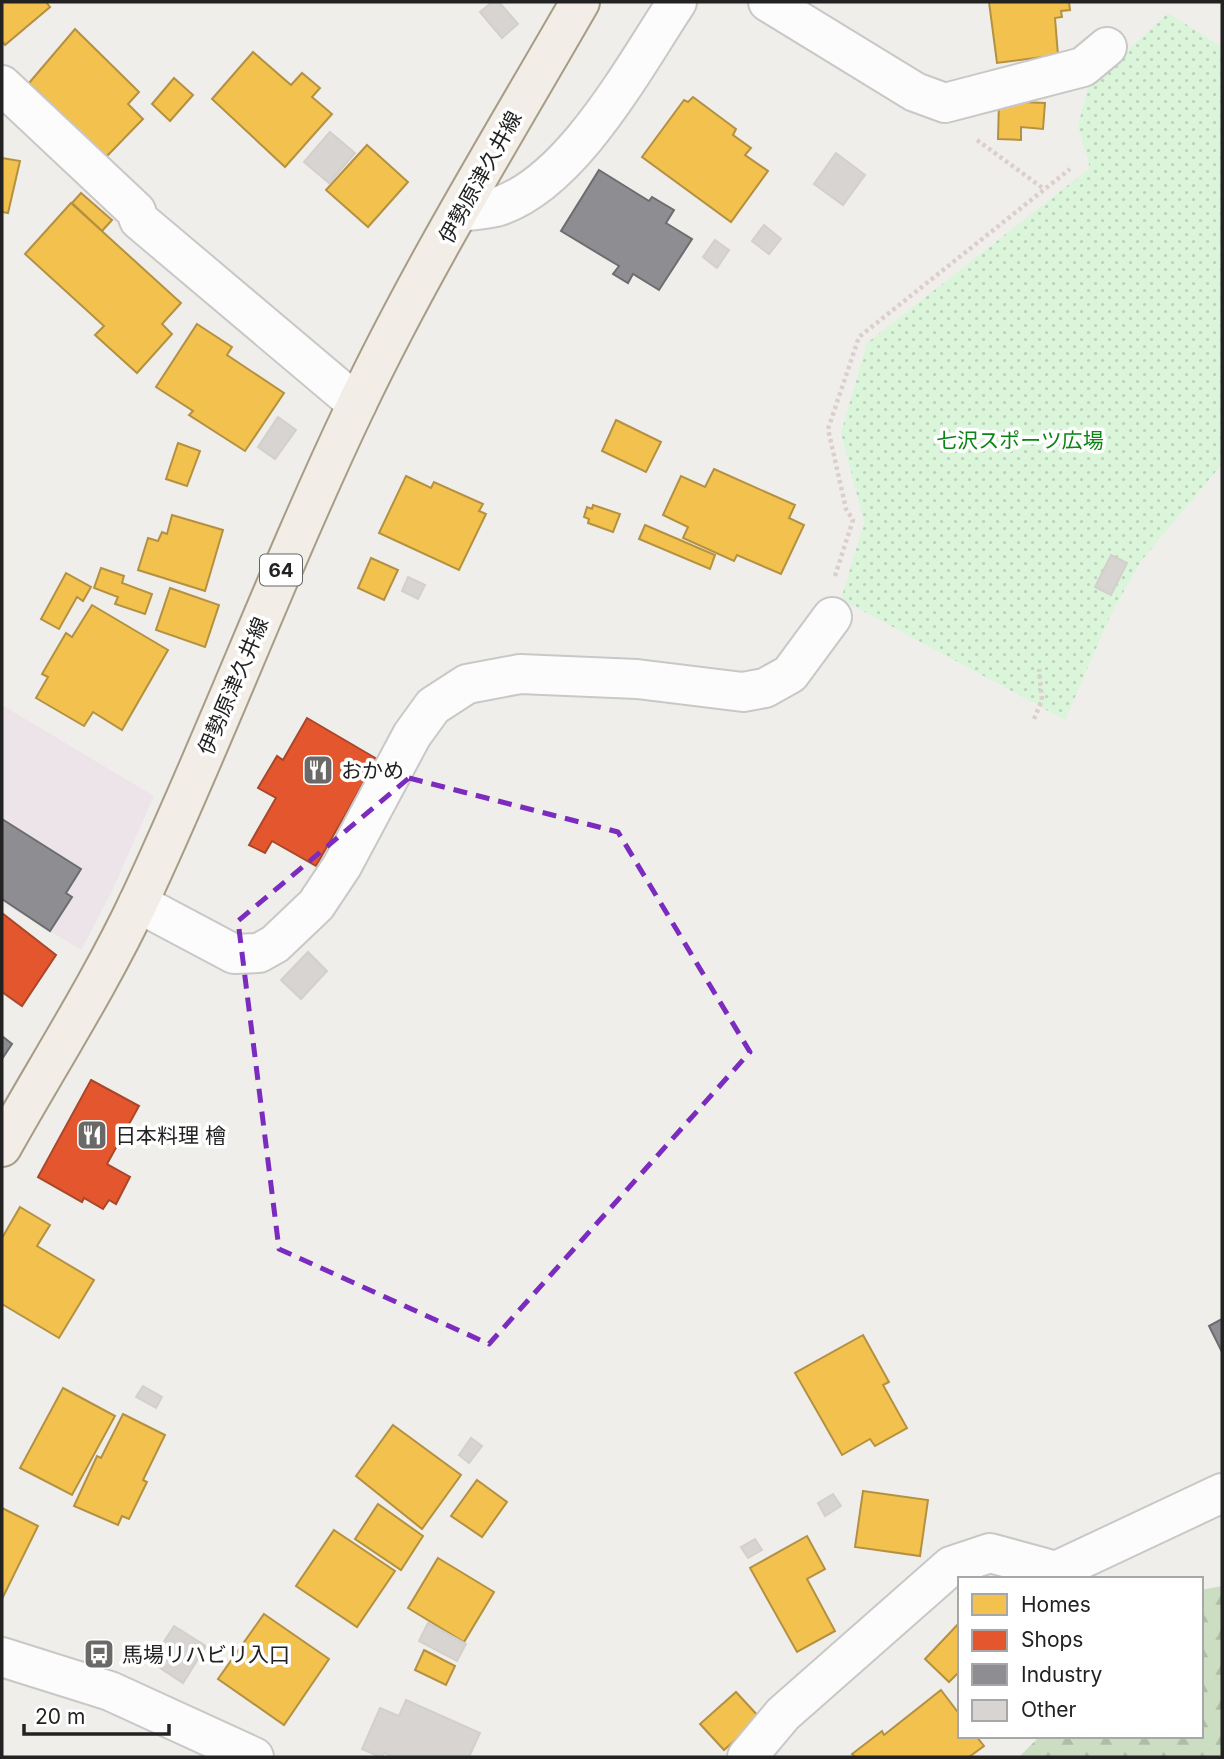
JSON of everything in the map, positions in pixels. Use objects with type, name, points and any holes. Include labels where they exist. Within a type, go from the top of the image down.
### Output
[{"type":"main road","name":"伊勢原津久井線","points":[[2,1147],[138,903],[179,813],[298,531],[357,404],[459,212],[580,2]]},
{"type":"street","points":[[459,212],[497,207],[542,183],[586,137],[677,2]]},
{"type":"street","points":[[768,2],[818,15],[930,98],[1083,67],[1107,47]]},
{"type":"street","points":[[2,85],[136,211],[139,220],[357,404]]},
{"type":"street","points":[[138,903],[234,954],[259,953],[275,944],[316,905],[342,866],[412,735],[433,706],[467,684],[520,674],[637,679],[743,692],[765,688],[790,674],[832,601]]},
{"type":"street","points":[[747,1757],[783,1714],[951,1566],[990,1553],[1056,1571],[1222,1493]]},
{"type":"street","points":[[2,1657],[110,1691],[254,1757]]},
{"type":"path","points":[[930,98],[944,116],[1044,189]]},
{"type":"path","points":[[832,601],[853,520],[846,509],[828,429],[859,337],[1070,169]]},
{"type":"path","points":[[1034,719],[1042,700],[1039,668]]},
{"type":"highlighted area","points":[[409,778],[618,832],[750,1052],[489,1344],[279,1249],[238,921]]},
{"type":"shaded area","points":[[2,705],[154,796],[112,891],[81,950],[2,902]]},
{"type":"green space","name":"七沢スポーツ広場","points":[[1168,13],[1222,47],[1222,464],[1141,561],[1112,612],[1065,720],[841,599],[864,522],[841,433],[867,343],[1090,168],[1078,126],[1088,87]]},
{"type":"green space","points":[[1222,1586],[1222,1757],[1019,1757],[1038,1738],[1203,1738],[1203,1590]]},
{"type":"building: Homes","points":[[2,2],[46,2],[50,7],[5,45],[2,41]]},
{"type":"building: Homes","points":[[989,2],[1069,2],[1070,10],[1061,11],[1062,17],[1055,18],[1058,55],[997,63]]},
{"type":"building: Homes","points":[[75,29],[139,92],[128,104],[143,119],[106,157],[29,83]]},
{"type":"building: Homes","points":[[253,52],[291,85],[302,73],[320,88],[312,97],[332,114],[285,167],[212,99]]},
{"type":"building: Homes","points":[[174,78],[193,95],[170,121],[152,104]]},
{"type":"building: Homes","points":[[693,97],[736,129],[733,135],[751,148],[745,155],[768,171],[731,222],[642,157],[684,100],[688,102]]},
{"type":"building: Homes","points":[[999,101],[1045,103],[1043,129],[1021,127],[1021,140],[998,139]]},
{"type":"building: Homes","points":[[367,145],[408,182],[368,227],[326,190]]},
{"type":"building: Homes","points":[[2,158],[20,161],[8,213],[2,212]]},
{"type":"building: Homes","points":[[81,193],[112,220],[102,231],[72,203]]},
{"type":"building: Homes","points":[[71,203],[181,303],[162,324],[172,334],[137,373],[95,335],[104,326],[25,254]]},
{"type":"building: Homes","points":[[197,324],[232,347],[227,355],[284,393],[245,451],[189,415],[193,411],[156,387]]},
{"type":"building: Homes","points":[[616,420],[661,442],[646,472],[602,451]]},
{"type":"building: Homes","points":[[178,443],[200,451],[187,486],[166,479]]},
{"type":"building: Homes","points":[[714,469],[795,505],[789,518],[804,525],[781,574],[737,555],[734,561],[683,538],[688,527],[663,515],[681,476],[705,487]]},
{"type":"building: Homes","points":[[406,476],[431,488],[434,482],[483,504],[479,511],[486,514],[459,570],[379,533]]},
{"type":"building: Homes","points":[[593,505],[620,514],[613,532],[588,523],[589,519],[584,517],[587,507],[592,509]]},
{"type":"building: Homes","points":[[172,515],[223,530],[205,591],[138,570],[148,538],[158,541],[162,532],[167,534]]},
{"type":"building: Homes","points":[[645,525],[715,555],[710,569],[639,539]]},
{"type":"building: Homes","points":[[371,558],[398,570],[384,600],[358,588]]},
{"type":"building: Homes","points":[[101,568],[124,576],[122,583],[152,594],[145,614],[115,604],[118,597],[94,588]]},
{"type":"building: Homes","points":[[66,573],[91,587],[83,601],[77,597],[59,629],[41,619]]},
{"type":"building: Homes","points":[[170,588],[219,605],[205,647],[156,630]]},
{"type":"building: Homes","points":[[92,605],[168,650],[122,730],[93,712],[84,726],[36,698],[48,677],[42,674],[66,633],[72,637]]},
{"type":"building: Homes","points":[[20,1207],[50,1225],[37,1246],[94,1280],[59,1338],[2,1304],[2,1238]]},
{"type":"building: Homes","points":[[863,1335],[889,1382],[883,1385],[907,1428],[875,1446],[870,1439],[842,1455],[795,1373]]},
{"type":"building: Homes","points":[[63,1388],[115,1416],[72,1495],[20,1468]]},
{"type":"building: Homes","points":[[123,1414],[165,1435],[143,1480],[147,1482],[129,1519],[122,1516],[118,1525],[74,1506],[97,1456],[101,1458]]},
{"type":"building: Homes","points":[[393,1425],[461,1475],[422,1529],[356,1476]]},
{"type":"building: Homes","points":[[477,1480],[507,1502],[482,1537],[451,1516]]},
{"type":"building: Homes","points":[[863,1491],[928,1500],[920,1556],[855,1547]]},
{"type":"building: Homes","points":[[378,1504],[423,1536],[401,1570],[355,1539]]},
{"type":"building: Homes","points":[[2,1508],[38,1526],[2,1599]]},
{"type":"building: Homes","points":[[334,1530],[395,1571],[357,1627],[296,1586]]},
{"type":"building: Homes","points":[[807,1536],[825,1569],[807,1579],[835,1631],[797,1652],[750,1568]]},
{"type":"building: Homes","points":[[438,1558],[494,1592],[464,1642],[408,1608]]},
{"type":"building: Homes","points":[[264,1614],[329,1659],[284,1725],[218,1679]]},
{"type":"building: Homes","points":[[958,1624],[958,1673],[949,1682],[925,1659]]},
{"type":"building: Homes","points":[[424,1650],[455,1666],[446,1685],[415,1670]]},
{"type":"building: Homes","points":[[941,1690],[958,1712],[958,1738],[978,1738],[984,1746],[969,1757],[855,1757],[852,1754],[882,1731],[884,1735]]},
{"type":"building: Homes","points":[[736,1692],[760,1718],[724,1750],[700,1724]]},
{"type":"building: Shops","points":[[307,718],[377,759],[316,866],[272,841],[265,853],[249,845],[276,798],[258,788],[277,756],[283,760]]},
{"type":"building: Shops","points":[[2,913],[56,955],[22,1006],[2,992]]},
{"type":"building: Shops","name":"日本料理 檜","points":[[91,1080],[139,1106],[107,1164],[130,1177],[116,1204],[109,1200],[103,1209],[84,1198],[82,1202],[38,1177]]},
{"type":"building: Industry","points":[[599,170],[649,201],[652,197],[674,210],[666,223],[692,239],[659,290],[633,274],[628,283],[613,274],[619,266],[561,231]]},
{"type":"building: Industry","points":[[2,819],[81,869],[66,893],[72,897],[50,931],[2,899]]},
{"type":"building: Industry","points":[[2,1036],[12,1044],[2,1059]]},
{"type":"building: Industry","points":[[1222,1319],[1222,1352],[1209,1326]]},
{"type":"building: Other","points":[[492,2],[499,2],[518,24],[502,38],[480,12]]},
{"type":"building: Other","points":[[330,132],[355,153],[329,183],[304,162]]},
{"type":"building: Other","points":[[836,153],[865,175],[843,205],[814,184]]},
{"type":"building: Other","points":[[764,225],[781,239],[769,254],[752,241]]},
{"type":"building: Other","points":[[715,240],[729,250],[717,268],[703,257]]},
{"type":"building: Other","points":[[278,417],[296,430],[275,459],[258,447]]},
{"type":"building: Other","points":[[1111,555],[1127,563],[1111,595],[1095,587]]},
{"type":"building: Other","points":[[408,577],[425,585],[418,599],[402,591]]},
{"type":"building: Other","points":[[308,952],[327,971],[301,999],[281,980]]},
{"type":"building: Other","points":[[143,1386],[162,1397],[156,1408],[136,1397]]},
{"type":"building: Other","points":[[471,1438],[482,1446],[469,1463],[459,1455]]},
{"type":"building: Other","points":[[833,1494],[841,1506],[825,1516],[818,1503]]},
{"type":"building: Other","points":[[755,1539],[762,1550],[748,1558],[741,1547]]},
{"type":"building: Other","points":[[428,1623],[466,1644],[457,1661],[419,1641]]},
{"type":"building: Other","points":[[174,1626],[206,1646],[183,1683],[151,1662]]},
{"type":"building: Other","points":[[406,1700],[480,1733],[469,1757],[393,1757],[385,1753],[380,1757],[362,1749],[380,1708],[399,1716]]},
{"type":"place","name":"おかめ","points":[[318,770]]},
{"type":"place","name":"日本料理 檜","points":[[92,1135]]},
{"type":"place","name":"馬場リハビリ入口","points":[[99,1654]]}]
